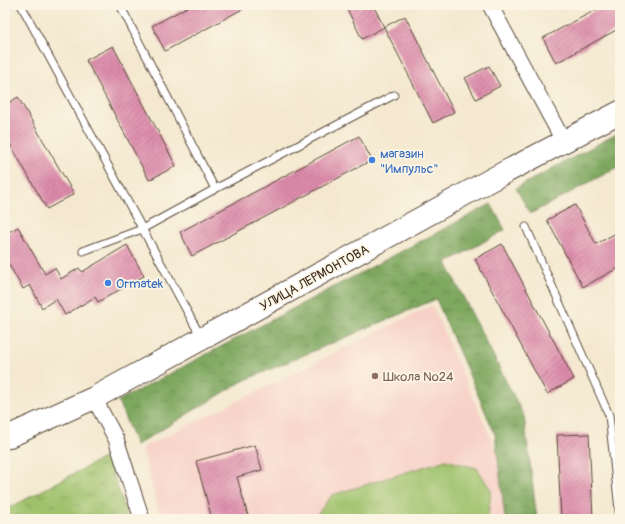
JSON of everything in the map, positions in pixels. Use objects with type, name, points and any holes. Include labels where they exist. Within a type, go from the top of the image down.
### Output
[{"type":"main road","name":"УЛИЦА ЛЕРМОНТОВА","points":[[5,438],[94,398],[496,177],[620,112]]},
{"type":"street","points":[[490,5],[564,142]]},
{"type":"street","points":[[94,398],[116,439],[142,519]]},
{"type":"lane","points":[[21,5],[202,339]]},
{"type":"lane","points":[[120,5],[215,189]]},
{"type":"lane","points":[[83,251],[142,229],[394,95]]},
{"type":"lane","points":[[526,227],[609,415],[620,519]]},
{"type":"shaded area","name":"Школа №24","points":[[432,305],[506,472],[506,519],[161,519],[142,448]]},
{"type":"green space","points":[[620,132],[620,166],[530,214],[516,188]]},
{"type":"green space","points":[[491,204],[505,230],[446,263],[524,416],[537,519],[505,519],[495,434],[436,299],[243,381],[136,445],[118,401]]},
{"type":"green space","points":[[107,456],[128,519],[5,519],[5,508],[11,507]]},
{"type":"green space","points":[[446,460],[477,468],[491,490],[487,519],[316,519],[316,516],[332,495]]},
{"type":"building","points":[[191,5],[250,5],[165,51],[152,26]]},
{"type":"building","points":[[345,5],[373,5],[384,27],[362,39]]},
{"type":"building","points":[[605,5],[620,5],[620,28],[556,63],[543,38]]},
{"type":"building","points":[[405,16],[454,112],[433,123],[384,27]]},
{"type":"building","points":[[113,46],[176,166],[149,180],[86,60]]},
{"type":"building","points":[[489,66],[500,86],[476,99],[465,78]]},
{"type":"building","points":[[18,97],[74,194],[47,209],[5,135],[5,105]]},
{"type":"building","points":[[359,136],[372,160],[192,256],[180,232]]},
{"type":"building","points":[[575,205],[596,244],[620,231],[620,267],[583,287],[547,220]]},
{"type":"building","points":[[18,227],[45,274],[55,268],[61,279],[79,268],[82,272],[127,245],[144,276],[98,302],[95,297],[65,315],[56,299],[42,308],[30,285],[23,289],[5,258],[5,234]]},
{"type":"building","points":[[502,244],[574,379],[547,394],[475,259]]},
{"type":"building","points":[[589,434],[593,519],[561,519],[557,435]]},
{"type":"building","points":[[255,445],[262,470],[237,477],[249,519],[212,519],[196,461]]},
{"type":"place","name":"магазин \"Импульс\"","points":[[372,160]]},
{"type":"place","name":"Ormatek","points":[[108,283]]},
{"type":"place","name":"Школа №24","points":[[375,376]]}]
